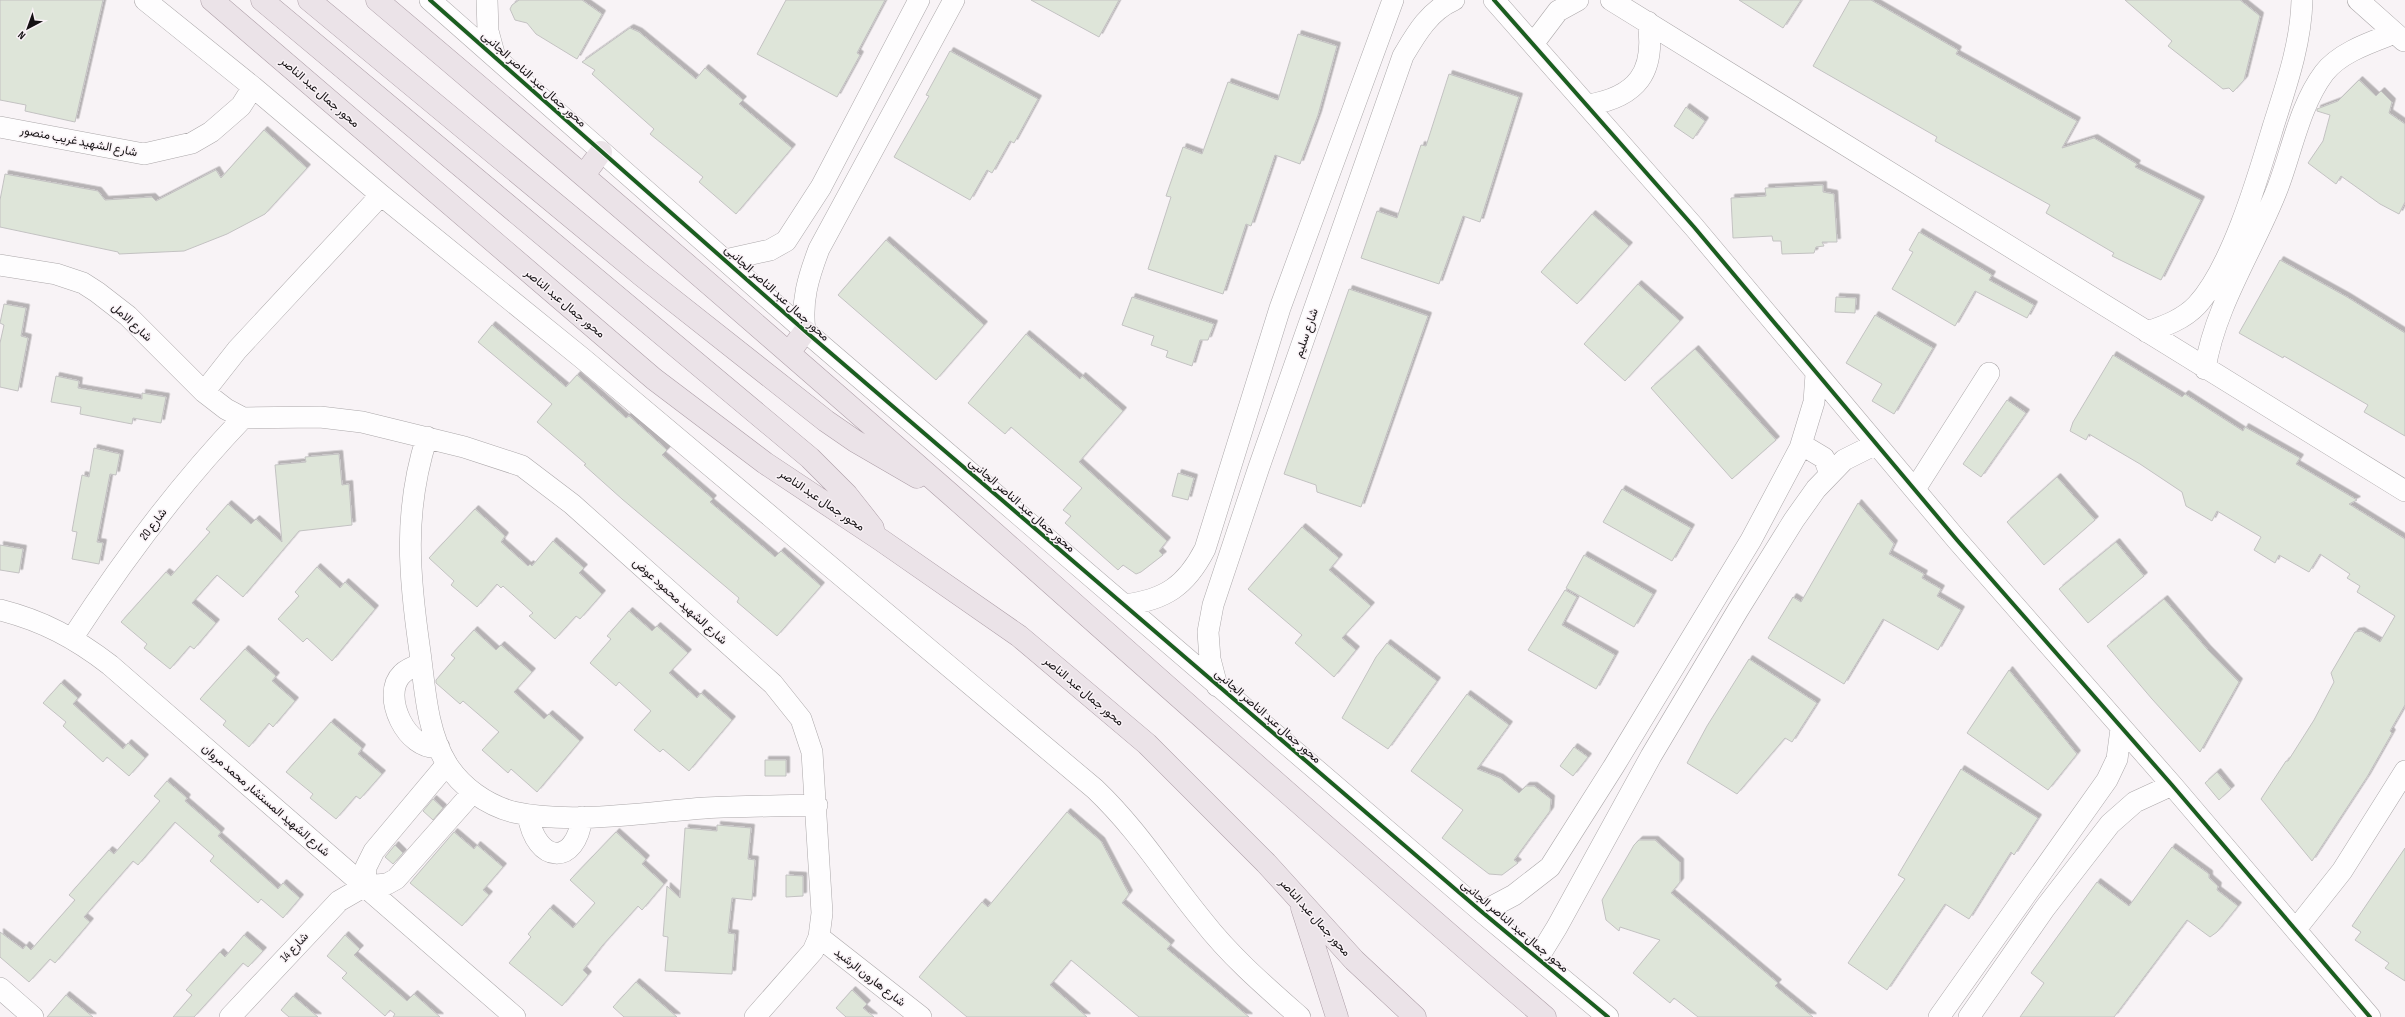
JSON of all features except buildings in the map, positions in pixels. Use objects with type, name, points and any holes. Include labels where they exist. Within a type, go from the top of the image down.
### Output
[{"type":"main road","name":"محور جمال عبد الناصر","points":[[212,0],[654,379],[765,463],[881,540],[1019,636],[1147,744],[1266,863],[1354,960],[1415,1017]]},
{"type":"main road","points":[[262,0],[810,458],[847,495],[881,540]]},
{"type":"main road","points":[[309,0],[640,274],[826,421],[885,460],[947,492]]},
{"type":"main road","points":[[377,0],[584,174],[947,492],[1382,878],[1545,1017]]},
{"type":"main road","points":[[584,174],[601,152]]},
{"type":"main road","points":[[788,353],[805,331]]},
{"type":"main road","points":[[1300,901],[1337,1017]]},
{"type":"street","points":[[145,0],[253,87],[381,196],[582,358],[1096,789],[1139,834],[1203,922],[1233,956],[1300,1017]]},
{"type":"street","name":"محور جمال عبد الناصر الجانبى","points":[[430,0],[805,331],[1217,686],[1482,912],[1608,1017]]},
{"type":"street","points":[[487,0],[488,32],[495,57]]},
{"type":"street","points":[[725,260],[780,247],[792,232],[821,187],[919,0]]},
{"type":"street","points":[[805,331],[802,310],[810,274],[819,249],[954,0]]},
{"type":"street","points":[[1124,605],[1145,602],[1164,595],[1181,583],[1195,568],[1204,550],[1280,308],[1317,203],[1393,0]]},
{"type":"street","name":"شارع سليم","points":[[1217,686],[1210,659],[1208,632],[1213,605],[1264,451],[1403,56],[1424,23],[1436,11],[1454,0]]},
{"type":"street","points":[[1494,0],[1588,105],[1876,444],[2172,785],[2370,1017]]},
{"type":"street","points":[[1533,44],[1558,11],[1578,0]]},
{"type":"street","points":[[1611,0],[2205,369],[2405,491]]},
{"type":"street","points":[[2147,332],[2177,320],[2198,304],[2213,282],[2235,236],[2260,171],[2287,83],[2298,39],[2302,0]]},
{"type":"street","points":[[2205,369],[2210,346],[2220,317],[2277,188],[2312,93],[2325,72],[2344,56],[2400,37],[2358,0]]},
{"type":"street","points":[[1588,105],[1607,101],[1633,88],[1648,61],[1651,42],[1648,22]]},
{"type":"street","points":[[2287,83],[2297,78],[2310,86],[2312,93]]},
{"type":"street","name":"شارع الشهيد غريب منصور","points":[[0,127],[144,154],[192,143],[211,132],[241,106],[253,87]]},
{"type":"street","points":[[204,392],[237,350],[381,196]]},
{"type":"street","points":[[1317,203],[1347,214]]},
{"type":"street","points":[[792,232],[798,246],[802,250],[819,249]]},
{"type":"street","name":"شارع الامل","points":[[0,265],[56,274],[83,283],[128,316],[204,392],[226,409],[243,418]]},
{"type":"street","points":[[2198,304],[2202,314],[2207,317],[2220,317]]},
{"type":"street","points":[[1280,308],[1311,319]]},
{"type":"street","points":[[1915,489],[1989,373]]},
{"type":"street","points":[[1482,912],[1514,895],[1550,867],[1614,766],[1751,540],[1800,448],[1814,402],[1816,374]]},
{"type":"street","name":"شارع الشهيد محمود عوض","points":[[243,418],[320,417],[362,422],[427,437],[504,458],[522,466],[540,478],[773,684],[801,720],[812,752],[817,805],[822,913],[820,937],[813,951],[755,1017]]},
{"type":"street","name":"شارع 20","points":[[73,637],[106,586],[172,499],[209,454],[243,418]]},
{"type":"street","points":[[427,437],[413,490],[410,536],[412,600],[429,709],[443,755],[473,792],[496,806],[528,814],[582,817],[707,808],[817,805]]},
{"type":"street","points":[[1239,442],[1264,451]]},
{"type":"street","points":[[1538,958],[1557,928],[1637,781],[1738,610],[1790,527],[1816,489],[1830,474],[1851,456],[1876,444]]},
{"type":"street","points":[[1800,448],[1809,449],[1824,458],[1830,474]]},
{"type":"street","name":"شارع الشهيد المستشار محمد مروان","points":[[0,610],[21,615],[73,637],[110,665],[515,1017]]},
{"type":"street","points":[[421,664],[406,671],[398,680],[394,691],[395,704],[402,723],[413,738],[443,755]]},
{"type":"street","points":[[1939,1017],[2102,787],[2117,759],[2121,728]]},
{"type":"street","points":[[443,755],[374,851],[366,866],[364,886],[387,884],[396,879],[473,792]]},
{"type":"street","points":[[1614,766],[1637,781]]},
{"type":"street","points":[[2296,929],[2342,871],[2405,771]]},
{"type":"street","points":[[1969,1017],[2045,908],[2100,836],[2124,809],[2147,795],[2172,785]]},
{"type":"street","points":[[2102,787],[2115,792],[2123,802],[2124,809]]},
{"type":"street","points":[[528,814],[536,841],[544,850],[554,853],[566,850],[574,842],[581,827],[582,817]]},
{"type":"street","name":"شارع 14","points":[[230,1017],[327,912],[348,895],[364,886]]},
{"type":"street","name":"شارع هارون الرشيد","points":[[820,937],[921,1017]]},
{"type":"street","points":[[0,988],[33,1017]]},
{"type":"cycle path","points":[[430,0],[805,331],[1482,912],[1608,1017]]},
{"type":"cycle path","points":[[1494,0],[1694,227],[1957,540],[2172,785],[2370,1017]]}]
